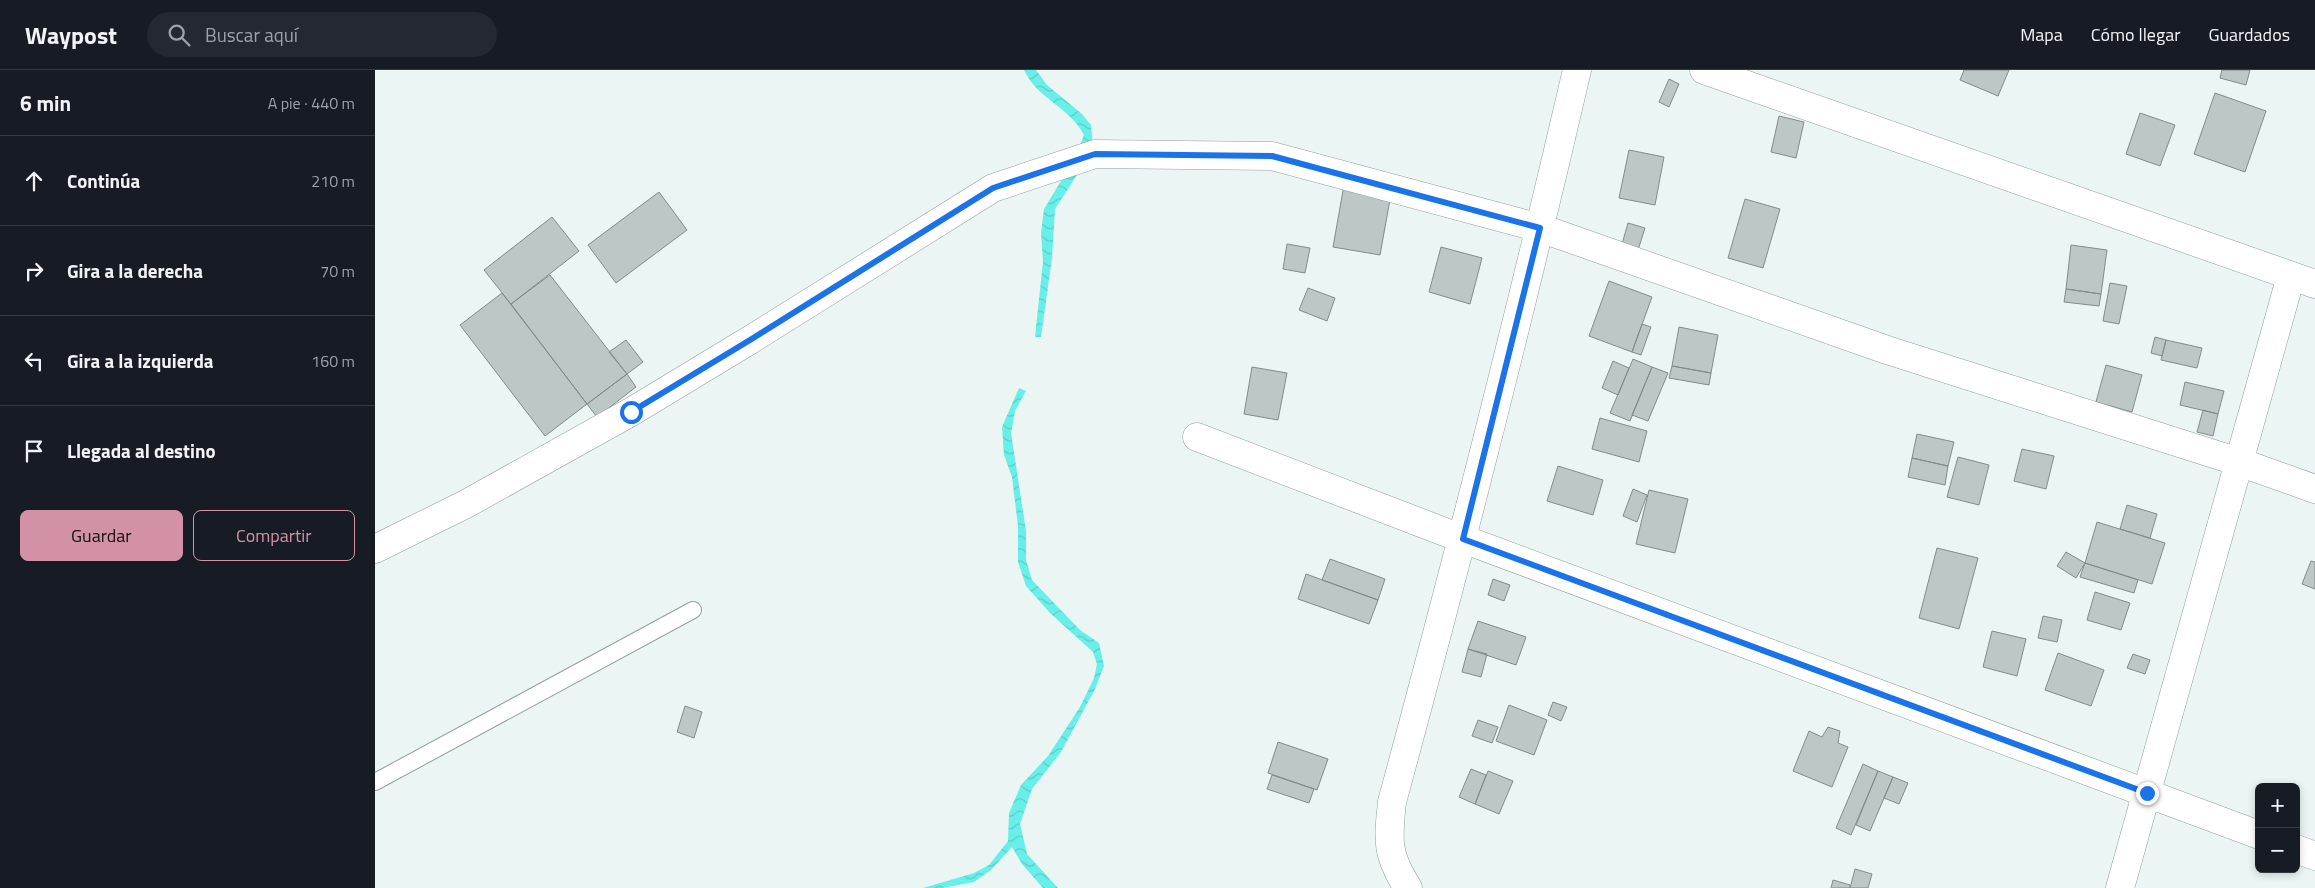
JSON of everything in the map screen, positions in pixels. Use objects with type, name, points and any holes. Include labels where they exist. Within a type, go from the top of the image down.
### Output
[{"type":"street","points":[[1408,888],[1396,870],[1388,840],[1393,802],[1463,539],[1577,70]]},
{"type":"street","points":[[1704,70],[2303,280],[2239,462],[2121,888]]},
{"type":"street","points":[[375,550],[466,504],[631,412],[993,188],[1095,154],[1272,156],[1540,228],[1887,350],[2239,462],[2315,489]]},
{"type":"street","points":[[1197,437],[1463,539],[2255,834]]},
{"type":"street","points":[[2300,850],[2315,856]]},
{"type":"lane","points":[[375,782],[693,610]]},
{"type":"water","points":[[1024,70],[1036,70],[1047,85],[1082,114],[1091,125],[1093,145],[1086,161],[1055,209],[1052,258],[1041,337],[1035,337],[1043,261],[1041,233],[1044,209],[1075,158],[1084,135],[1071,117],[1037,89]]},
{"type":"water","points":[[1019,388],[1026,391],[1015,411],[1011,433],[1026,531],[1026,560],[1032,580],[1080,630],[1099,643],[1104,666],[1095,689],[1061,752],[1032,789],[1020,824],[1027,854],[1058,888],[1043,888],[1022,864],[1012,847],[991,870],[974,882],[942,888],[923,888],[974,873],[989,865],[1008,841],[1009,813],[1021,785],[1048,756],[1080,707],[1094,678],[1097,664],[1093,652],[1050,613],[1026,586],[1018,562],[1018,526],[1012,477],[1004,455],[1002,427]]},
{"type":"building","points":[[1964,70],[2009,70],[1998,96],[1960,80]]},
{"type":"building","points":[[2222,70],[2250,70],[2246,85],[2220,78]]},
{"type":"building","points":[[1669,79],[1679,84],[1669,107],[1659,102]]},
{"type":"building","points":[[2215,93],[2266,111],[2245,172],[2194,154]]},
{"type":"building","points":[[2140,113],[2175,125],[2160,166],[2126,154]]},
{"type":"building","points":[[1779,116],[1804,122],[1796,158],[1771,152]]},
{"type":"building","points":[[1629,150],[1664,157],[1655,205],[1619,198]]},
{"type":"building","points":[[1344,185],[1391,194],[1380,255],[1333,247]]},
{"type":"building","points":[[659,192],[687,230],[616,283],[588,245]]},
{"type":"building","points":[[1745,199],[1780,209],[1763,268],[1728,258]]},
{"type":"building","points":[[552,217],[579,251],[511,304],[484,270]]},
{"type":"building","points":[[1628,223],[1645,228],[1638,250],[1622,244]]},
{"type":"building","points":[[1287,244],[1310,248],[1305,273],[1283,269]]},
{"type":"building","points":[[2071,245],[2107,250],[2101,294],[2066,289]]},
{"type":"building","points":[[1441,247],[1482,258],[1470,304],[1429,292]]},
{"type":"building","points":[[550,275],[627,374],[587,404],[511,304]]},
{"type":"building","points":[[1609,281],[1652,297],[1632,352],[1589,336]]},
{"type":"building","points":[[2110,283],[2127,286],[2119,324],[2103,321]]},
{"type":"building","points":[[1308,288],[1335,298],[1327,321],[1299,310]]},
{"type":"building","points":[[2066,289],[2101,294],[2099,306],[2064,302]]},
{"type":"building","points":[[502,293],[587,404],[545,436],[460,325]]},
{"type":"building","points":[[1642,324],[1651,327],[1641,355],[1632,352]]},
{"type":"building","points":[[1679,327],[1718,335],[1711,373],[1672,366]]},
{"type":"building","points":[[2155,337],[2166,340],[2162,356],[2151,353]]},
{"type":"building","points":[[626,340],[643,362],[627,374],[609,352]]},
{"type":"building","points":[[2166,340],[2202,348],[2197,368],[2161,360]]},
{"type":"building","points":[[1633,359],[1652,367],[1630,421],[1610,413]]},
{"type":"building","points":[[1613,361],[1629,368],[1618,395],[1602,388]]},
{"type":"building","points":[[2106,365],[2142,375],[2132,412],[2096,402]]},
{"type":"building","points":[[1672,366],[1711,373],[1709,385],[1669,378]]},
{"type":"building","points":[[1252,367],[1287,373],[1278,420],[1244,414]]},
{"type":"building","points":[[1652,367],[1668,373],[1648,421],[1632,415]]},
{"type":"building","points":[[627,374],[636,387],[597,417],[587,404]]},
{"type":"building","points":[[2185,382],[2224,391],[2218,414],[2180,405]]},
{"type":"building","points":[[2203,410],[2218,414],[2213,436],[2197,432]]},
{"type":"building","points":[[1600,418],[1647,431],[1639,462],[1592,449]]},
{"type":"building","points":[[1917,434],[1954,442],[1948,466],[1912,458]]},
{"type":"building","points":[[2022,449],[2054,456],[2046,489],[2014,481]]},
{"type":"building","points":[[1958,457],[1989,465],[1979,505],[1947,497]]},
{"type":"building","points":[[1912,458],[1948,466],[1945,485],[1908,477]]},
{"type":"building","points":[[1558,466],[1603,480],[1593,515],[1547,501]]},
{"type":"building","points":[[1633,489],[1647,495],[1637,522],[1623,516]]},
{"type":"building","points":[[1649,490],[1688,499],[1675,553],[1636,544]]},
{"type":"building","points":[[2127,505],[2157,514],[2150,538],[2120,529]]},
{"type":"building","points":[[2097,522],[2165,543],[2152,584],[2085,563]]},
{"type":"building","points":[[1937,548],[1978,558],[1959,629],[1919,618]]},
{"type":"building","points":[[2066,552],[2085,563],[2076,578],[2057,566]]},
{"type":"building","points":[[1330,559],[1385,579],[1378,600],[1322,580]]},
{"type":"building","points":[[2311,561],[2315,562],[2315,589],[2302,584]]},
{"type":"building","points":[[2085,563],[2138,580],[2134,593],[2080,577]]},
{"type":"building","points":[[1306,574],[1378,600],[1369,624],[1298,599]]},
{"type":"building","points":[[1493,579],[1510,585],[1504,601],[1488,595]]},
{"type":"building","points":[[2095,592],[2130,603],[2121,630],[2087,620]]},
{"type":"building","points":[[2043,616],[2062,620],[2057,642],[2038,638]]},
{"type":"building","points":[[1478,621],[1526,637],[1516,665],[1468,649]]},
{"type":"building","points":[[1992,631],[2026,639],[2017,676],[1983,667]]},
{"type":"building","points":[[1468,649],[1487,654],[1481,677],[1462,672]]},
{"type":"building","points":[[2058,653],[2104,670],[2091,706],[2045,690]]},
{"type":"building","points":[[2133,654],[2150,660],[2145,674],[2127,668]]},
{"type":"building","points":[[1553,702],[1567,707],[1561,721],[1548,715]]},
{"type":"building","points":[[1509,705],[1547,720],[1534,755],[1496,741]]},
{"type":"building","points":[[685,706],[702,712],[694,738],[677,732]]},
{"type":"building","points":[[1478,720],[1498,727],[1492,743],[1472,736]]},
{"type":"building","points":[[1828,727],[1840,731],[1838,743],[1848,747],[1832,787],[1793,771],[1809,731],[1822,737]]},
{"type":"building","points":[[1278,742],[1328,759],[1317,790],[1268,773]]},
{"type":"building","points":[[1863,764],[1878,771],[1851,835],[1836,828]]},
{"type":"building","points":[[1471,769],[1486,775],[1475,804],[1459,797]]},
{"type":"building","points":[[1488,771],[1513,781],[1499,814],[1475,804]]},
{"type":"building","points":[[1878,771],[1893,777],[1870,831],[1856,825]]},
{"type":"building","points":[[1272,775],[1314,789],[1309,803],[1267,789]]},
{"type":"building","points":[[1893,777],[1908,783],[1899,804],[1884,798]]},
{"type":"building","points":[[1855,869],[1872,874],[1868,888],[1850,888]]},
{"type":"building","points":[[1833,880],[1850,885],[1850,888],[1831,888]]},
{"type":"route","points":[[631,412],[993,188],[1095,154],[1272,156],[1540,228],[1463,539],[2147,793]]}]
